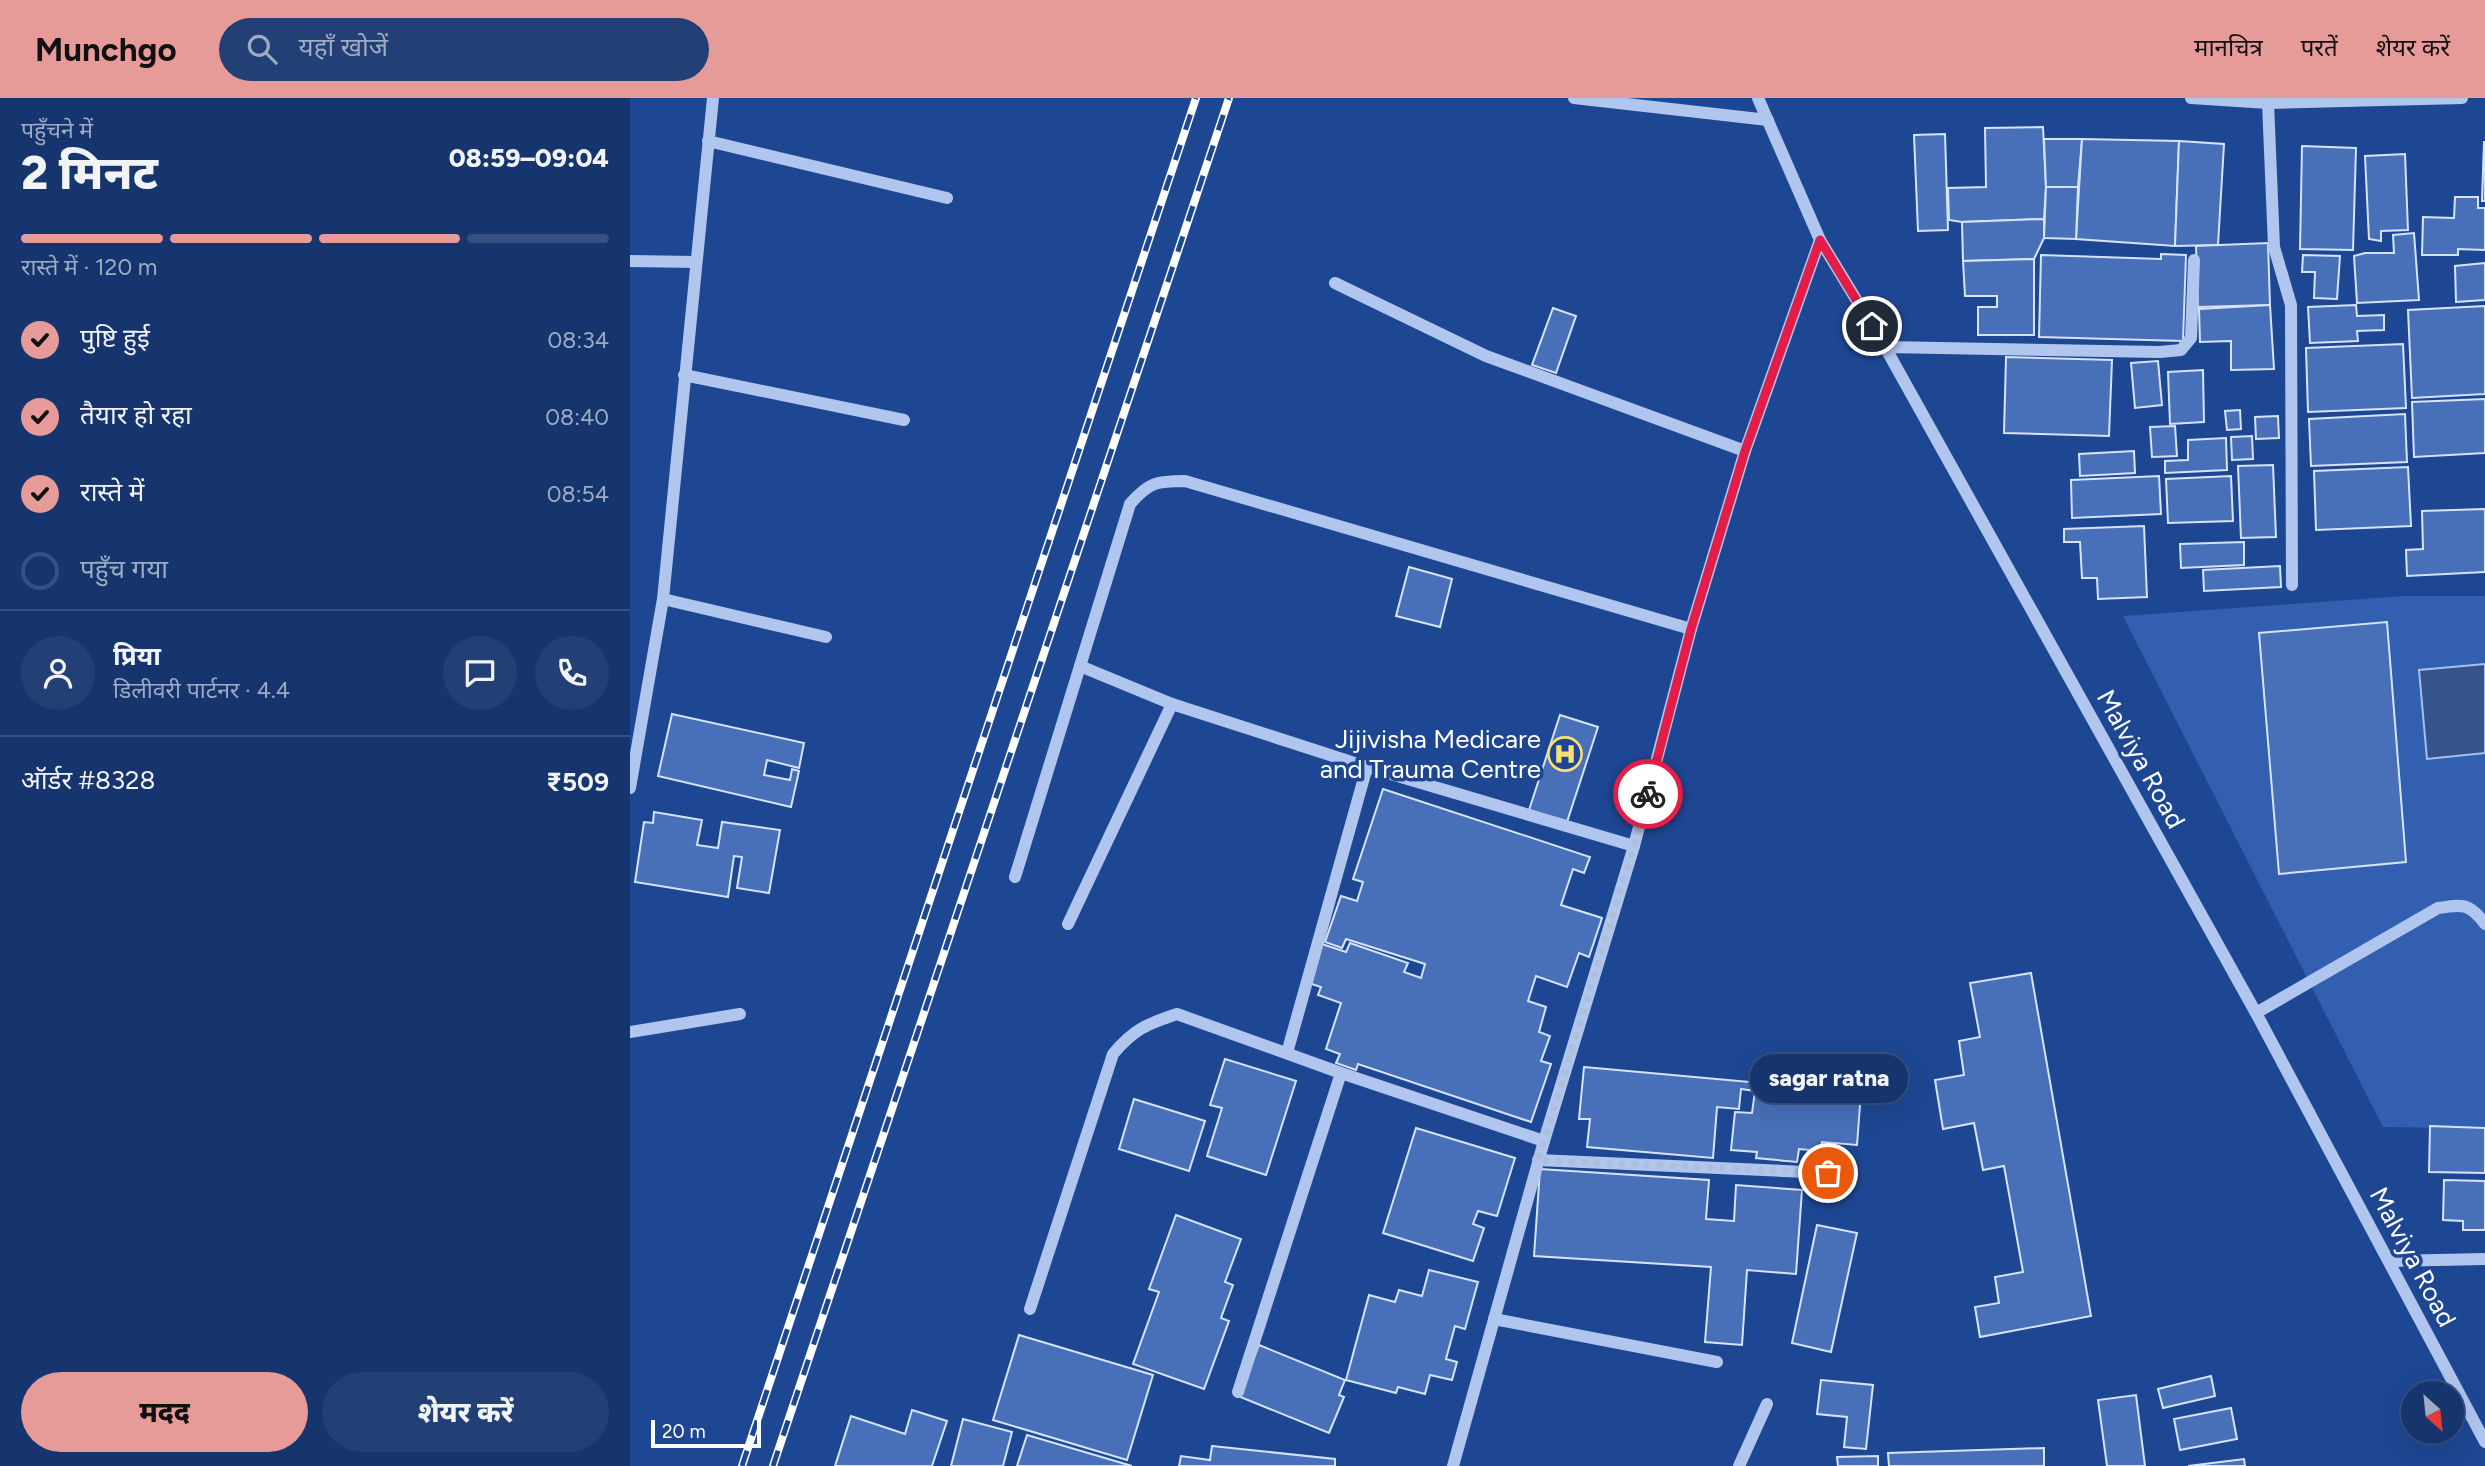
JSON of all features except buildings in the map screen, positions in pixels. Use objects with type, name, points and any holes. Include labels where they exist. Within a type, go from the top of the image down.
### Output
[{"type":"street","points":[[630,789],[663,599],[713,98]]},
{"type":"street","points":[[1574,98],[1768,120]]},
{"type":"street","name":"Malviya Road","points":[[1758,98],[1820,240],[1885,347],[2256,1013],[2485,1442]]},
{"type":"street","points":[[2190,98],[2269,103],[2462,98]]},
{"type":"street","points":[[2269,103],[2274,247],[2291,305],[2292,585]]},
{"type":"street","points":[[708,141],[947,198]]},
{"type":"street","points":[[1453,1466],[1538,1160],[1634,846],[1691,629],[1745,451],[1820,240]]},
{"type":"street","points":[[1885,347],[2160,352],[2181,350],[2191,338],[2194,260]]},
{"type":"street","points":[[630,261],[696,262]]},
{"type":"street","points":[[1335,283],[1486,356],[1745,451]]},
{"type":"street","points":[[684,375],[904,420]]},
{"type":"street","points":[[1014,877],[1130,504],[1143,489],[1157,481],[1185,481],[1691,629]]},
{"type":"street","points":[[663,599],[826,637]]},
{"type":"street","points":[[1080,666],[1172,704],[1367,767],[1634,846]]},
{"type":"street","points":[[1068,924],[1172,704]]},
{"type":"street","points":[[1287,1053],[1367,767]]},
{"type":"street","points":[[2256,1013],[2438,908],[2459,905],[2474,910],[2485,924]]},
{"type":"street","points":[[630,1032],[740,1014]]},
{"type":"street","points":[[1030,1309],[1113,1054],[1129,1035],[1150,1023],[1178,1014],[1341,1073],[1544,1141]]},
{"type":"street","points":[[1238,1392],[1341,1073]]},
{"type":"street","points":[[1538,1160],[1828,1173]]},
{"type":"street","points":[[2389,1261],[2485,1259]]},
{"type":"street","points":[[1494,1319],[1717,1362]]},
{"type":"street","points":[[1739,1466],[1766,1404]]},
{"type":"shaded area","points":[[2405,596],[2485,596],[2485,1128],[2383,1127],[2123,616]]},
{"type":"shaded area","points":[[2485,664],[2485,753],[2427,759],[2419,670]]},
{"type":"railway","points":[[742,1466],[1196,98]]},
{"type":"railway","points":[[773,1466],[1229,98]]},
{"type":"way so far","points":[[1648,794],[1538,1160],[1828,1173]]},
{"type":"place","name":"Jijivisha Medicare and Trauma Centre","points":[[1565,754]]},
{"type":"place","name":"sagar ratna","points":[[1828,1173]]},
{"type":"route","points":[[1648,794],[1691,629],[1745,451],[1820,240],[1872,326]]}]
